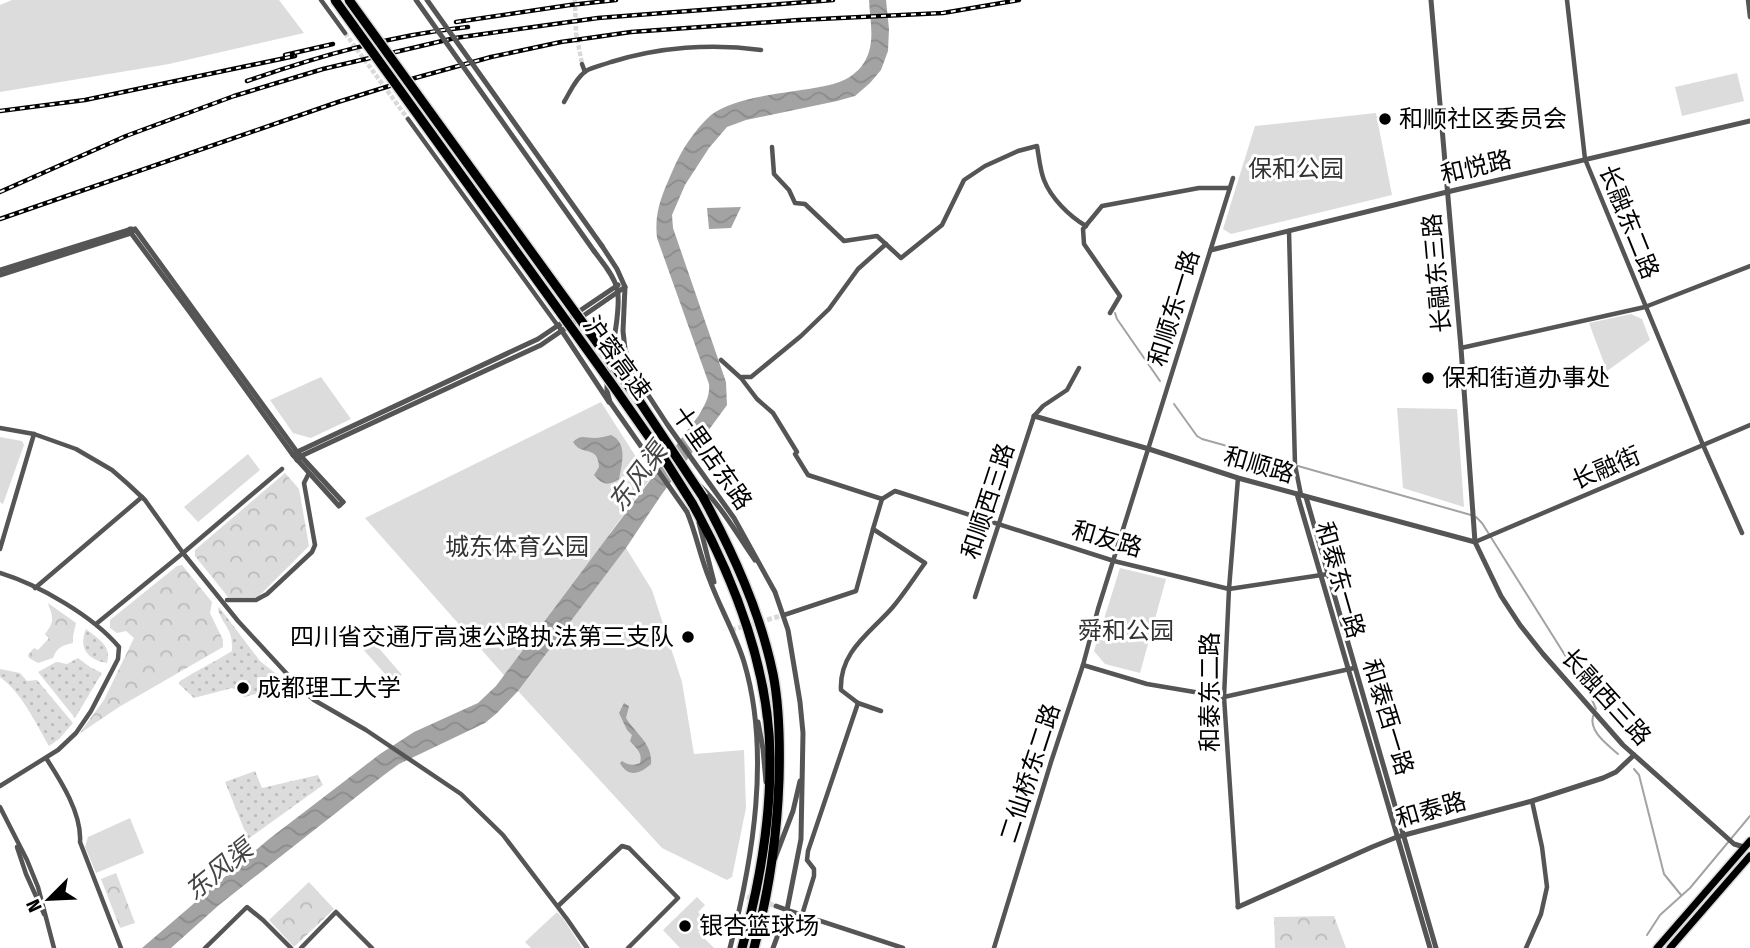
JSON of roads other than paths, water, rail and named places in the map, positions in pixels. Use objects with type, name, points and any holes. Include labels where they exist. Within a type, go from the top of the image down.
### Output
[{"type":"highway","name":"沪蓉高速","points":[[335,0],[663,457],[714,544],[736,593],[760,673],[771,760],[767,827],[757,890],[742,948]]},
{"type":"highway","name":"沪蓉高速","points":[[349,0],[640,402],[685,472],[706,496],[747,588],[773,675],[780,735],[778,821],[773,864],[754,948]]},
{"type":"main road","points":[[1657,948],[1749,849]]},
{"type":"main road","points":[[1670,948],[1749,849]]},
{"type":"street","points":[[321,0],[345,33]]},
{"type":"street","points":[[416,0],[610,274],[617,289],[618,306],[607,381],[607,391],[613,408]]},
{"type":"street","points":[[297,456],[541,345],[560,328],[624,284],[601,246],[427,0]]},
{"type":"street","name":"长融东三路","points":[[1431,0],[1475,542]]},
{"type":"street","name":"长融东二路","points":[[1567,0],[1585,159],[1742,533]]},
{"type":"street","points":[[1748,0],[1750,17]]},
{"type":"street","points":[[564,103],[584,72],[636,56],[698,46],[761,50]]},
{"type":"street","points":[[582,64],[584,72]]},
{"type":"street","points":[[408,119],[560,328],[687,512],[708,578],[744,661],[763,749],[767,827]]},
{"type":"street","name":"和悦路","points":[[1211,250],[1750,121]]},
{"type":"street","points":[[772,147],[774,174],[789,190],[795,203],[805,204],[844,241],[877,236],[901,258],[942,225],[964,180],[985,166],[1018,151],[1037,146],[1044,180],[1055,199],[1086,226]]},
{"type":"street","name":"和顺东一路","points":[[1114,561],[1233,178]]},
{"type":"street","points":[[1110,313],[1120,296],[1084,244],[1083,229],[1102,206],[1199,188],[1230,187]]},
{"type":"street","points":[[0,272],[132,231],[309,473],[339,506],[343,502],[297,456]]},
{"type":"street","points":[[1289,231],[1295,465],[1324,575]]},
{"type":"street","points":[[741,377],[751,377],[801,336],[829,309],[858,269],[886,244]]},
{"type":"street","points":[[1461,348],[1645,307],[1750,266]]},
{"type":"street","name":"十里店东路","points":[[624,284],[622,331],[630,365],[667,424],[734,518],[775,592],[784,615],[800,702],[803,761],[801,839],[787,910],[773,948]]},
{"type":"street","points":[[721,360],[741,377],[757,399],[773,413],[808,475],[882,499],[856,591],[784,615]]},
{"type":"street","points":[[1034,416],[1067,390],[1079,368]]},
{"type":"street","name":"和顺路","points":[[1034,416],[1238,478],[1475,542]]},
{"type":"street","name":"和顺西三路","points":[[975,597],[1034,416]]},
{"type":"street","name":"长融街","points":[[1475,542],[1750,425]]},
{"type":"street","points":[[0,428],[34,435],[76,449],[112,470],[142,497],[238,621],[300,688],[314,700],[382,740],[452,788],[481,813],[503,835],[587,948]]},
{"type":"street","points":[[0,550],[34,435]]},
{"type":"street","points":[[96,624],[282,469]]},
{"type":"street","points":[[228,600],[257,600],[312,552],[315,545],[304,483],[309,473]]},
{"type":"street","name":"和泰东二路","points":[[1238,478],[1224,697],[1238,907]]},
{"type":"street","name":"和友路","points":[[882,499],[895,491],[1114,561],[1229,589],[1324,575]]},
{"type":"street","name":"和泰东一路","points":[[1301,495],[1397,837]]},
{"type":"street","points":[[706,496],[725,513],[775,592]]},
{"type":"street","points":[[35,588],[142,497]]},
{"type":"street","points":[[694,507],[722,609]]},
{"type":"street","points":[[873,529],[925,563],[894,605],[856,644],[846,660],[841,690],[858,704],[881,711]]},
{"type":"street","name":"长融西三路","points":[[1475,542],[1501,596],[1520,625],[1623,745],[1734,844],[1749,849]]},
{"type":"street","name":"二仙桥东二路","points":[[994,948],[1114,561]]},
{"type":"street","points":[[0,573],[22,580],[60,601],[96,624],[119,647],[118,659],[91,712],[76,733],[58,750],[0,786]]},
{"type":"street","points":[[1083,664],[1147,684],[1224,697],[1351,668]]},
{"type":"street","name":"和泰西一路","points":[[1351,668],[1405,835],[1436,948]]},
{"type":"street","points":[[730,948],[745,896],[752,838],[757,781],[753,699]]},
{"type":"street","points":[[802,915],[814,876],[814,869],[806,858],[858,704]]},
{"type":"street","name":"和泰路","points":[[1238,907],[1397,837],[1532,801],[1603,778],[1616,772],[1634,755]]},
{"type":"street","points":[[46,758],[58,777],[81,827],[80,842],[121,948]]},
{"type":"street","points":[[773,864],[793,811],[803,761]]},
{"type":"street","points":[[1526,948],[1541,914],[1547,887],[1532,801]]},
{"type":"street","points":[[0,807],[38,887],[54,948]]},
{"type":"street","points":[[1397,837],[1430,948]]},
{"type":"street","points":[[558,906],[622,846],[629,848],[678,898],[628,948]]},
{"type":"street","points":[[776,906],[903,948]]},
{"type":"street","points":[[205,948],[250,907],[291,948]]},
{"type":"street","points":[[301,948],[336,912],[372,948]]},
{"type":"water","points":[[869,0],[886,0],[889,29],[888,51],[881,70],[870,83],[855,96],[746,120],[727,127],[709,148],[685,185],[672,215],[673,228],[726,382],[727,405],[626,548],[518,691],[485,723],[399,764],[384,775],[219,905],[171,948],[142,948],[269,839],[380,754],[414,732],[478,703],[496,686],[699,415],[707,400],[709,384],[657,238],[660,204],[679,157],[699,127],[721,109],[760,97],[833,84],[856,72],[866,59],[871,43]]},
{"type":"water","points":[[741,207],[731,228],[709,229],[707,208]]},
{"type":"water","points":[[611,435],[620,443],[622,461],[619,479],[606,483],[594,475],[599,467],[596,456],[573,442],[581,437]]},
{"type":"water","points":[[624,703],[629,706],[626,718],[647,745],[651,757],[651,764],[634,773],[627,771],[620,763],[622,761],[635,765],[640,763],[641,759],[630,741],[632,735],[619,713]]},
{"type":"waterway","points":[[1115,313],[1160,381]]},
{"type":"waterway","points":[[1174,404],[1202,439],[1292,464]]},
{"type":"waterway","points":[[1298,466],[1471,515]]},
{"type":"waterway","points":[[1476,517],[1590,695],[1596,709]]},
{"type":"waterway","points":[[1593,716],[1596,732],[1618,754]]},
{"type":"waterway","points":[[1634,769],[1639,775],[1664,874],[1681,895]]},
{"type":"waterway","points":[[1647,935],[1660,915],[1690,888],[1750,816]]},
{"type":"tunnel","points":[[575,0],[576,33],[582,64]]},
{"type":"tunnel","points":[[345,33],[408,119]]},
{"type":"tunnel","points":[[731,630],[784,615]]},
{"type":"tunnel","points":[[747,897],[776,906]]},
{"type":"railway","points":[[456,22],[616,0]]},
{"type":"railway","points":[[0,192],[126,136],[234,96],[323,69],[455,38],[598,18],[833,0]]},
{"type":"railway","points":[[0,219],[338,102],[491,57],[561,42],[631,32],[943,13],[1019,0]]},
{"type":"railway","points":[[247,81],[356,48],[412,35],[468,27]]},
{"type":"railway","points":[[285,55],[333,44]]},
{"type":"railway","points":[[0,111],[85,100],[295,56]]},
{"type":"place","name":"和顺社区委员会","points":[[1385,119]]},
{"type":"place","name":"保和街道办事处","points":[[1428,378]]},
{"type":"place","name":"四川省交通厅高速公路执法第三支队","points":[[688,637]]},
{"type":"place","name":"成都理工大学","points":[[243,688]]},
{"type":"place","name":"银杏篮球场","points":[[685,926]]},
{"type":"park label","name":"保和公园","points":[[1296,169]]},
{"type":"park label","name":"城东体育公园","points":[[517,547]]},
{"type":"park label","name":"舜和公园","points":[[1126,631]]},
{"type":"water label","name":"东风渠","points":[[638,477]]},
{"type":"water label","name":"东风渠","points":[[219,870]]}]
